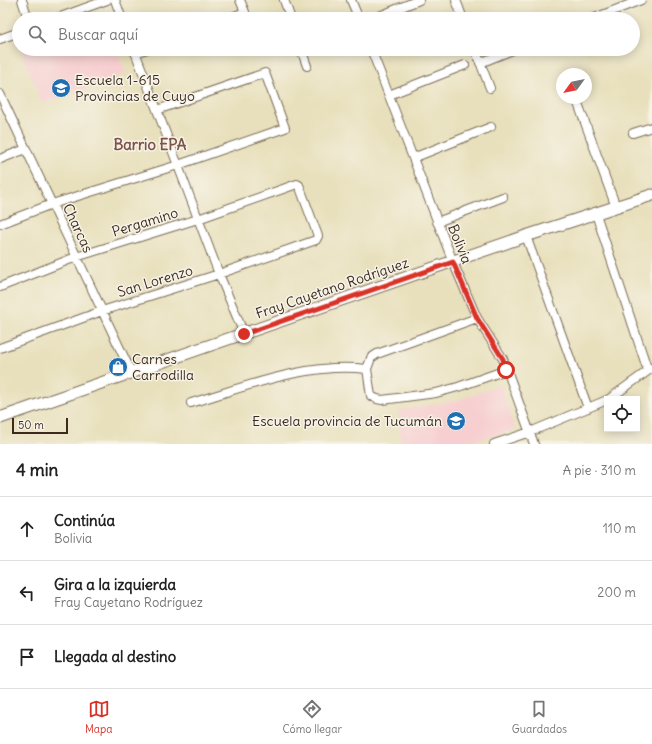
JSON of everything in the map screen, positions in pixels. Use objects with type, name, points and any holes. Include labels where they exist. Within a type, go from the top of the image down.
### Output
[{"type":"street","points":[[22,0],[26,12]]},
{"type":"street","points":[[74,12],[107,0]]},
{"type":"street","points":[[115,0],[119,12]]},
{"type":"street","points":[[240,0],[244,12]]},
{"type":"street","points":[[284,0],[288,12]]},
{"type":"street","points":[[351,0],[356,12]]},
{"type":"street","points":[[389,12],[418,0]]},
{"type":"street","points":[[456,0],[460,12]]},
{"type":"street","points":[[610,12],[641,0]]},
{"type":"street","points":[[0,39],[12,35]]},
{"type":"street","points":[[136,56],[219,274],[244,334]]},
{"type":"street","points":[[303,56],[307,66]]},
{"type":"street","name":"Bolivia","points":[[374,56],[453,262],[477,318],[503,359],[534,444]]},
{"type":"street","points":[[478,56],[490,88]]},
{"type":"street","points":[[480,63],[498,56]]},
{"type":"street","points":[[389,95],[465,65]]},
{"type":"street","points":[[0,224],[52,204],[178,165],[285,128],[265,73],[157,110]]},
{"type":"street","name":"Charcas","points":[[0,96],[131,372]]},
{"type":"street","points":[[578,104],[616,207]]},
{"type":"street","points":[[413,158],[491,127]]},
{"type":"street","points":[[633,134],[652,127]]},
{"type":"street","points":[[0,159],[26,149]]},
{"type":"street","name":"Pergamino","points":[[0,287],[76,257],[198,219],[298,185],[317,238]]},
{"type":"street","name":"Fray Cayetano Rodríguez","points":[[0,418],[526,236],[652,195]]},
{"type":"street","points":[[437,222],[503,197]]},
{"type":"street","points":[[596,214],[650,370],[614,396]]},
{"type":"street","points":[[526,236],[588,408]]},
{"type":"street","name":"San Lorenzo","points":[[0,348],[102,311],[219,274],[317,238]]},
{"type":"street","points":[[477,318],[377,354],[371,358],[367,369],[371,396],[382,400],[436,393],[506,370]]},
{"type":"street","points":[[191,403],[301,371],[349,367],[367,369]]},
{"type":"street","points":[[494,444],[530,432],[604,402]]},
{"type":"shaded area","name":"Escuela 1-615 Provincias de Cuyo","points":[[23,56],[119,56],[126,73],[43,104]]},
{"type":"shaded area","name":"Escuela provincia de Tucumán","points":[[501,385],[515,430],[462,444],[401,444],[398,411],[458,400]]},
{"type":"place","name":"Escuela 1-615 Provincias de Cuyo","points":[[61,88]]},
{"type":"place","name":"Carnes Carrodilla","points":[[118,367]]},
{"type":"place","name":"Escuela provincia de Tucumán","points":[[456,421]]},
{"type":"district","name":"Barrio EPA","points":[[150,144]]},
{"type":"route","points":[[244,334],[453,262],[477,318],[503,359],[506,370]]}]
